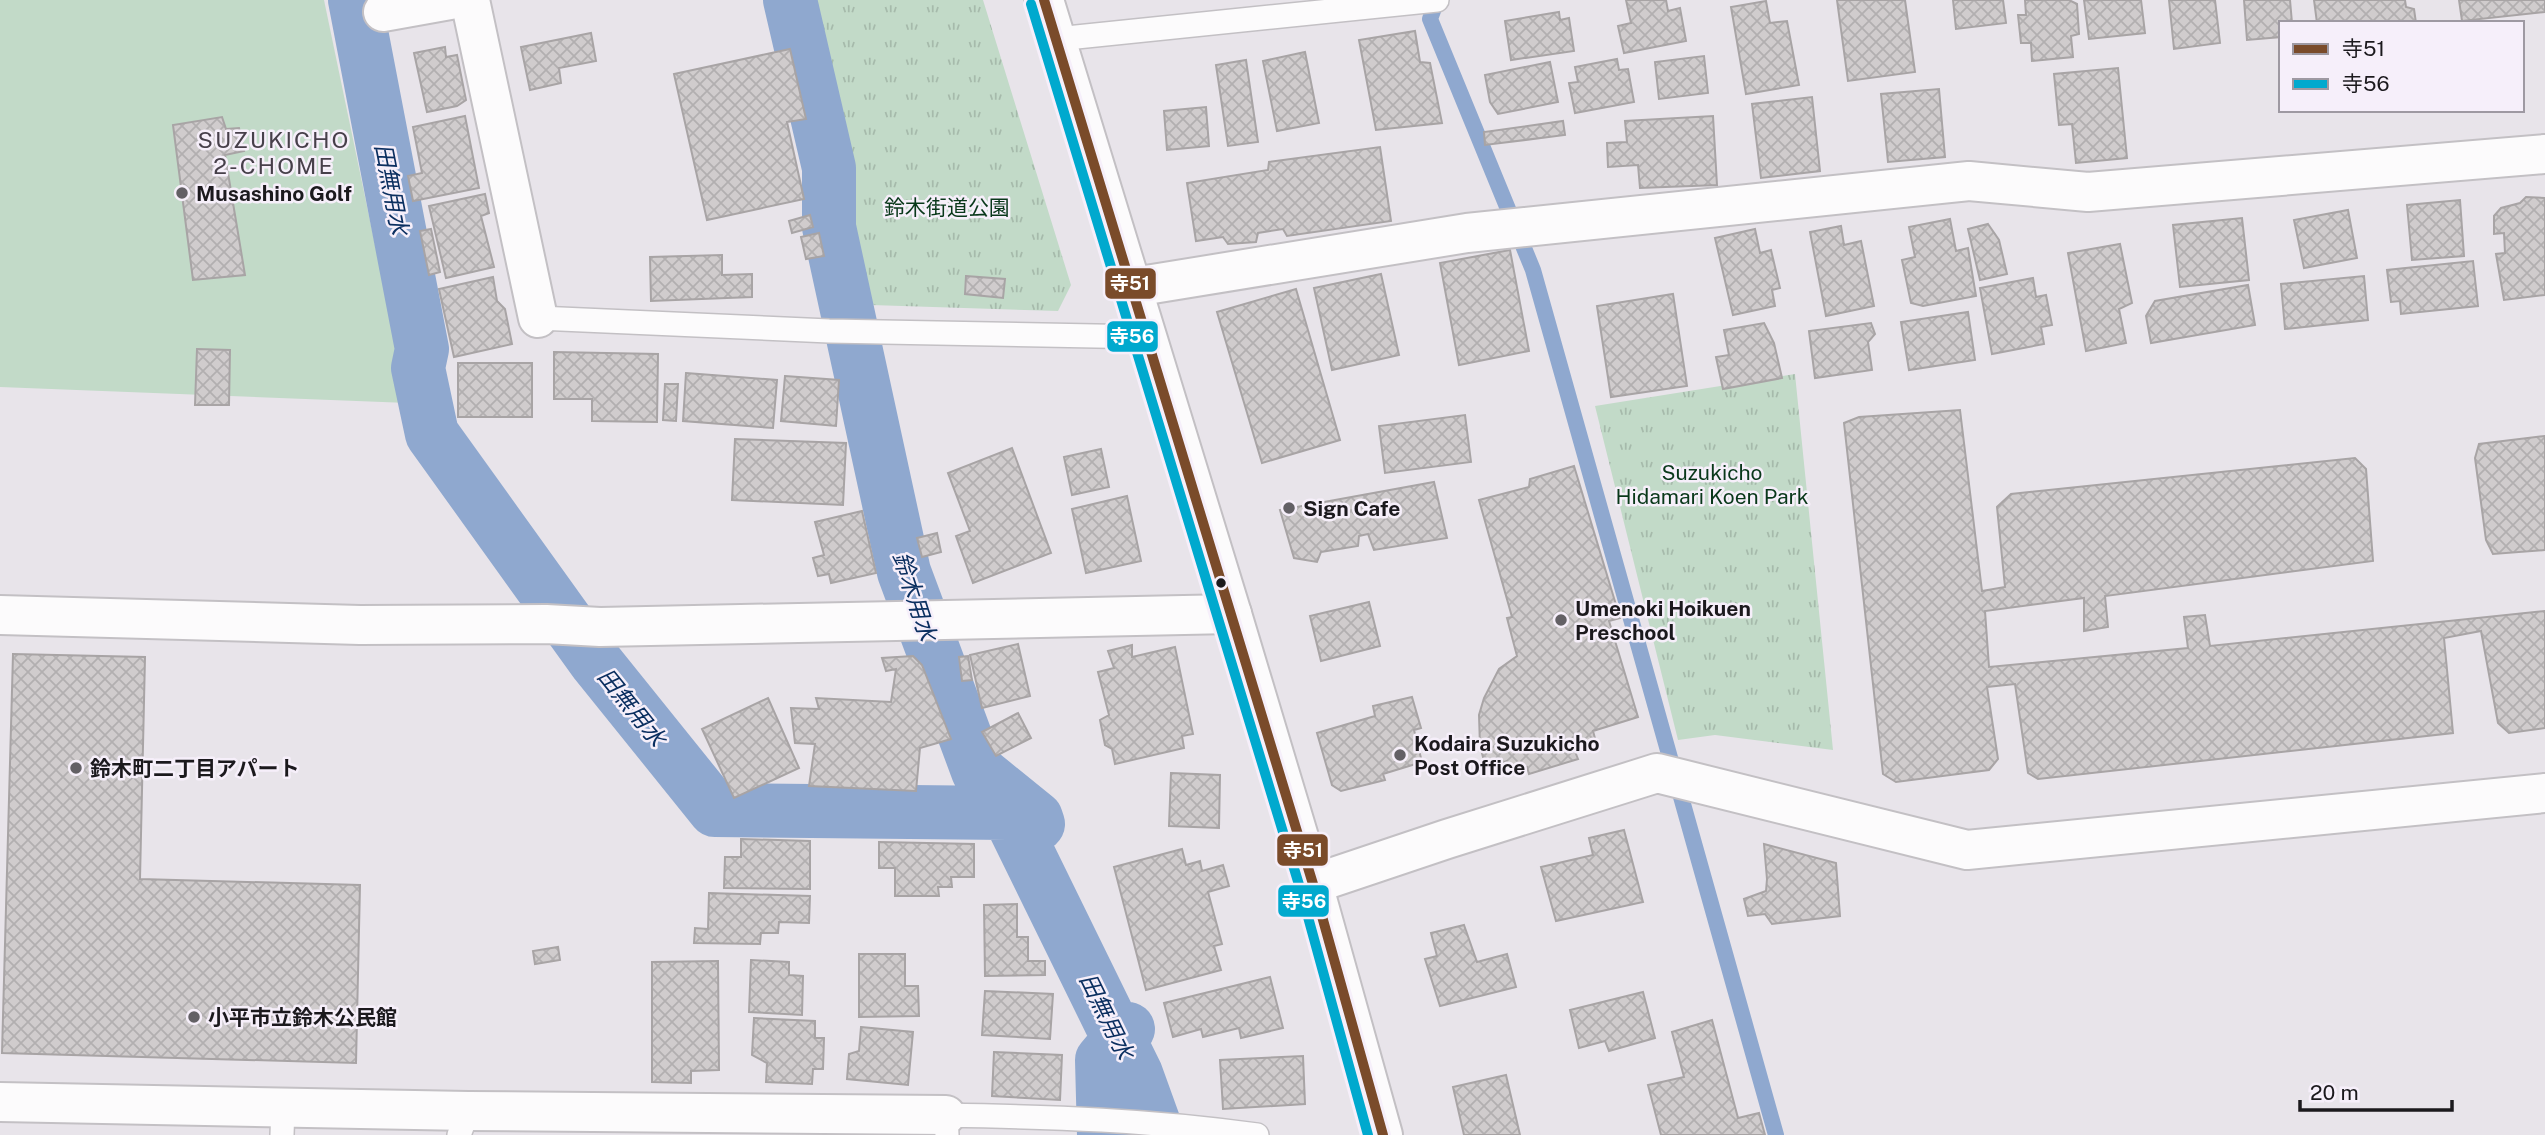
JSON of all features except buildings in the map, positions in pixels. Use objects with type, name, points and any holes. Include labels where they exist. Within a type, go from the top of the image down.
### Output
[{"type":"street","points":[[383,12],[450,0]]},
{"type":"street","points":[[470,0],[538,318]]},
{"type":"street","points":[[1044,0],[1134,287],[1313,884],[1384,1135]]},
{"type":"street","points":[[1134,287],[1467,233],[1969,181],[2088,192],[2545,154]]},
{"type":"street","points":[[0,615],[360,625],[546,624],[600,627],[1232,614]]},
{"type":"street","points":[[1313,884],[1657,773],[1967,850],[2545,793]]},
{"type":"street","points":[[0,1102],[283,1121],[946,1125]]},
{"type":"lane","points":[[1057,39],[1437,0]]},
{"type":"lane","points":[[538,318],[829,331],[1149,337]]},
{"type":"lane","points":[[946,1125],[1089,1118],[1184,1124],[1257,1135]]},
{"type":"green space","name":"Musashino Golf","points":[[0,0],[324,0],[408,403],[0,387]]},
{"type":"green space","name":"鈴木街道公園","points":[[807,0],[983,0],[1071,285],[1058,311],[871,305]]},
{"type":"green space","name":"Suzukicho Hidamari Koen Park","points":[[1795,374],[1833,750],[1715,735],[1678,740],[1595,406]]},
{"type":"waterway","name":"田無用水","points":[[355,0],[422,349],[418,368],[432,434],[595,661],[715,810],[1008,813],[1136,1074],[1158,1135]]},
{"type":"waterway","name":"鈴木用水","points":[[790,0],[829,168],[829,227],[904,572],[978,771],[1036,818],[1038,824]]},
{"type":"waterway","points":[[1437,0],[1430,19],[1533,270],[1776,1135]]},
{"type":"waterway","name":"鈴木用水","points":[[1104,1135],[1102,1060],[1128,1029]]},
{"type":"transit line","name":"寺51","points":[[1044,0],[1313,884],[1383,1135]]},
{"type":"transit line","name":"寺56","points":[[1031,4],[1300,888],[1368,1135]]},
{"type":"place","name":"Musashino Golf","points":[[182,193]]},
{"type":"place","name":"Sign Cafe","points":[[1289,508]]},
{"type":"place","name":"Umenoki Hoikuen Preschool","points":[[1561,620]]},
{"type":"place","name":"Kodaira Suzukicho Post Office","points":[[1400,755]]},
{"type":"place","name":"鈴木町二丁目アパート","points":[[76,768]]},
{"type":"place","name":"小平市立鈴木公民館","points":[[194,1017]]},
{"type":"district","name":"SUZUKICHO 2-CHOME","points":[[274,152]]}]
